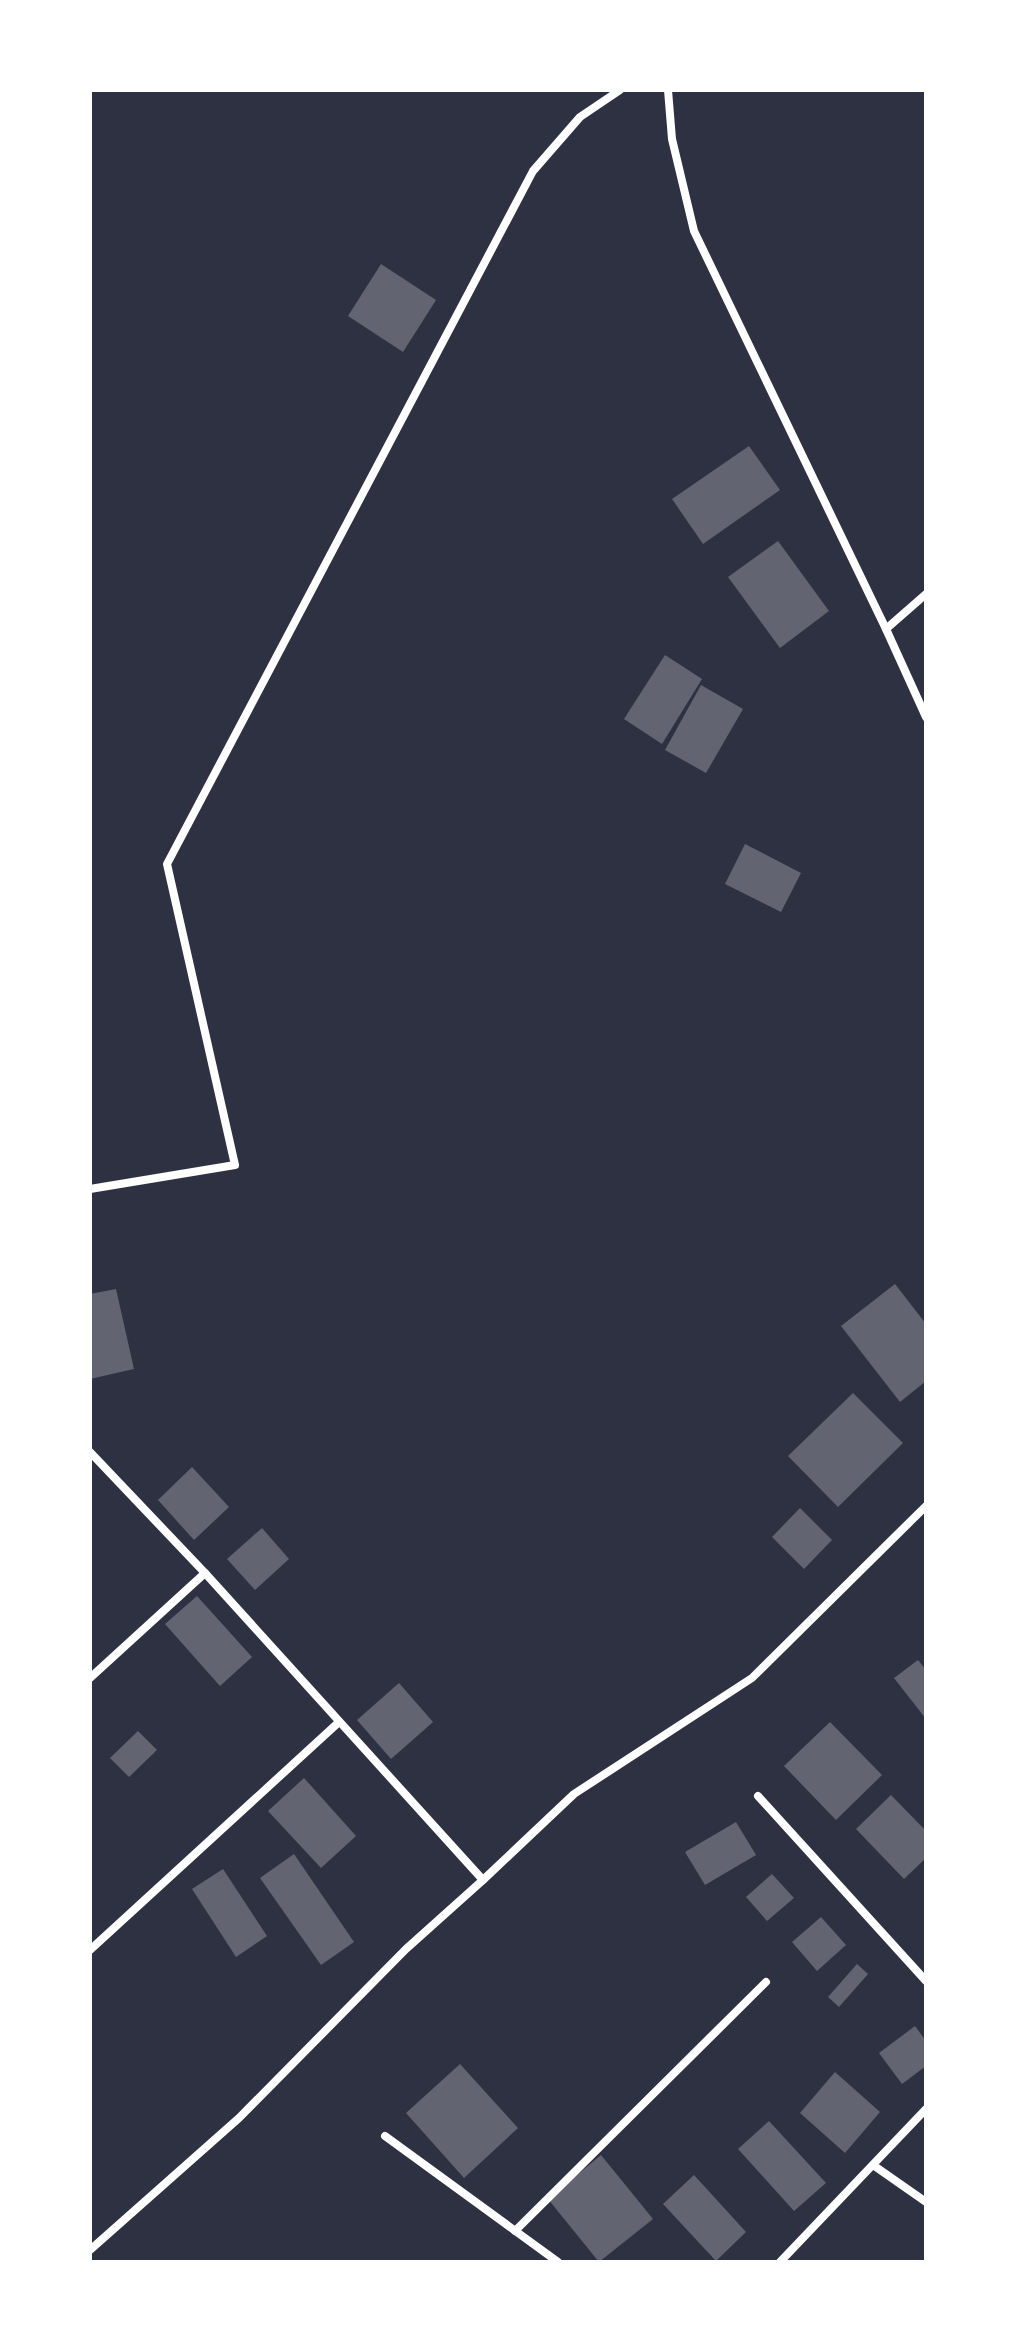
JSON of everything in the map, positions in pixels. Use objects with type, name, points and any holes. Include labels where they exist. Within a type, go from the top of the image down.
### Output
[{"type":"street","points":[[90,1189],[235,1165],[167,864],[533,171],[580,117],[620,90]]},
{"type":"street","points":[[668,90],[672,139],[694,231],[926,717]]},
{"type":"street","points":[[886,629],[926,594]]},
{"type":"street","points":[[90,1452],[205,1573],[483,1880]]},
{"type":"street","points":[[90,2250],[239,2118],[406,1949],[574,1794],[752,1678],[926,1506]]},
{"type":"street","points":[[90,1678],[205,1573]]},
{"type":"street","points":[[90,1950],[339,1722]]},
{"type":"street","points":[[758,1796],[926,1981]]},
{"type":"street","points":[[515,2231],[766,1982]]},
{"type":"street","points":[[780,2262],[926,2109]]},
{"type":"street","points":[[385,2136],[558,2262]]},
{"type":"street","points":[[873,2165],[926,2202]]},
{"type":"building","points":[[381,264],[436,300],[403,352],[348,316]]},
{"type":"building","points":[[749,446],[780,490],[703,544],[672,499]]},
{"type":"building","points":[[778,541],[829,611],[780,648],[728,577]]},
{"type":"building","points":[[665,655],[702,679],[662,744],[624,719]]},
{"type":"building","points":[[701,685],[743,709],[706,773],[665,750]]},
{"type":"building","points":[[745,844],[801,873],[781,912],[725,884]]},
{"type":"building","points":[[895,1284],[926,1324],[926,1381],[900,1402],[841,1326]]},
{"type":"building","points":[[116,1289],[134,1369],[90,1379],[90,1294]]},
{"type":"building","points":[[853,1393],[903,1443],[838,1507],[788,1456]]},
{"type":"building","points":[[192,1467],[229,1507],[194,1540],[158,1500]]},
{"type":"building","points":[[800,1508],[832,1540],[804,1569],[772,1537]]},
{"type":"building","points":[[262,1528],[289,1559],[255,1590],[227,1559]]},
{"type":"building","points":[[197,1596],[252,1657],[220,1686],[165,1624]]},
{"type":"building","points":[[918,1660],[926,1670],[926,1719],[894,1678]]},
{"type":"building","points":[[399,1683],[433,1722],[391,1759],[357,1720]]},
{"type":"building","points":[[830,1722],[882,1775],[836,1820],[784,1766]]},
{"type":"building","points":[[138,1731],[157,1750],[129,1777],[110,1758]]},
{"type":"building","points":[[304,1778],[356,1836],[321,1868],[268,1811]]},
{"type":"building","points":[[891,1795],[926,1831],[926,1858],[904,1879],[856,1829]]},
{"type":"building","points":[[736,1822],[756,1855],[705,1885],[685,1852]]},
{"type":"building","points":[[294,1854],[354,1942],[321,1965],[260,1878]]},
{"type":"building","points":[[223,1869],[267,1936],[236,1957],[192,1889]]},
{"type":"building","points":[[772,1874],[794,1898],[767,1921],[746,1897]]},
{"type":"building","points":[[821,1917],[846,1945],[817,1971],[792,1942]]},
{"type":"building","points":[[857,1964],[868,1974],[839,2007],[828,1997]]},
{"type":"building","points":[[915,2026],[926,2041],[926,2066],[902,2084],[879,2053]]},
{"type":"building","points":[[460,2064],[518,2128],[464,2178],[406,2113]]},
{"type":"building","points":[[835,2072],[880,2112],[845,2153],[800,2113]]},
{"type":"building","points":[[769,2121],[826,2183],[794,2211],[738,2149]]},
{"type":"building","points":[[601,2155],[653,2219],[599,2262],[548,2199]]},
{"type":"building","points":[[694,2175],[746,2232],[716,2261],[663,2204]]}]
